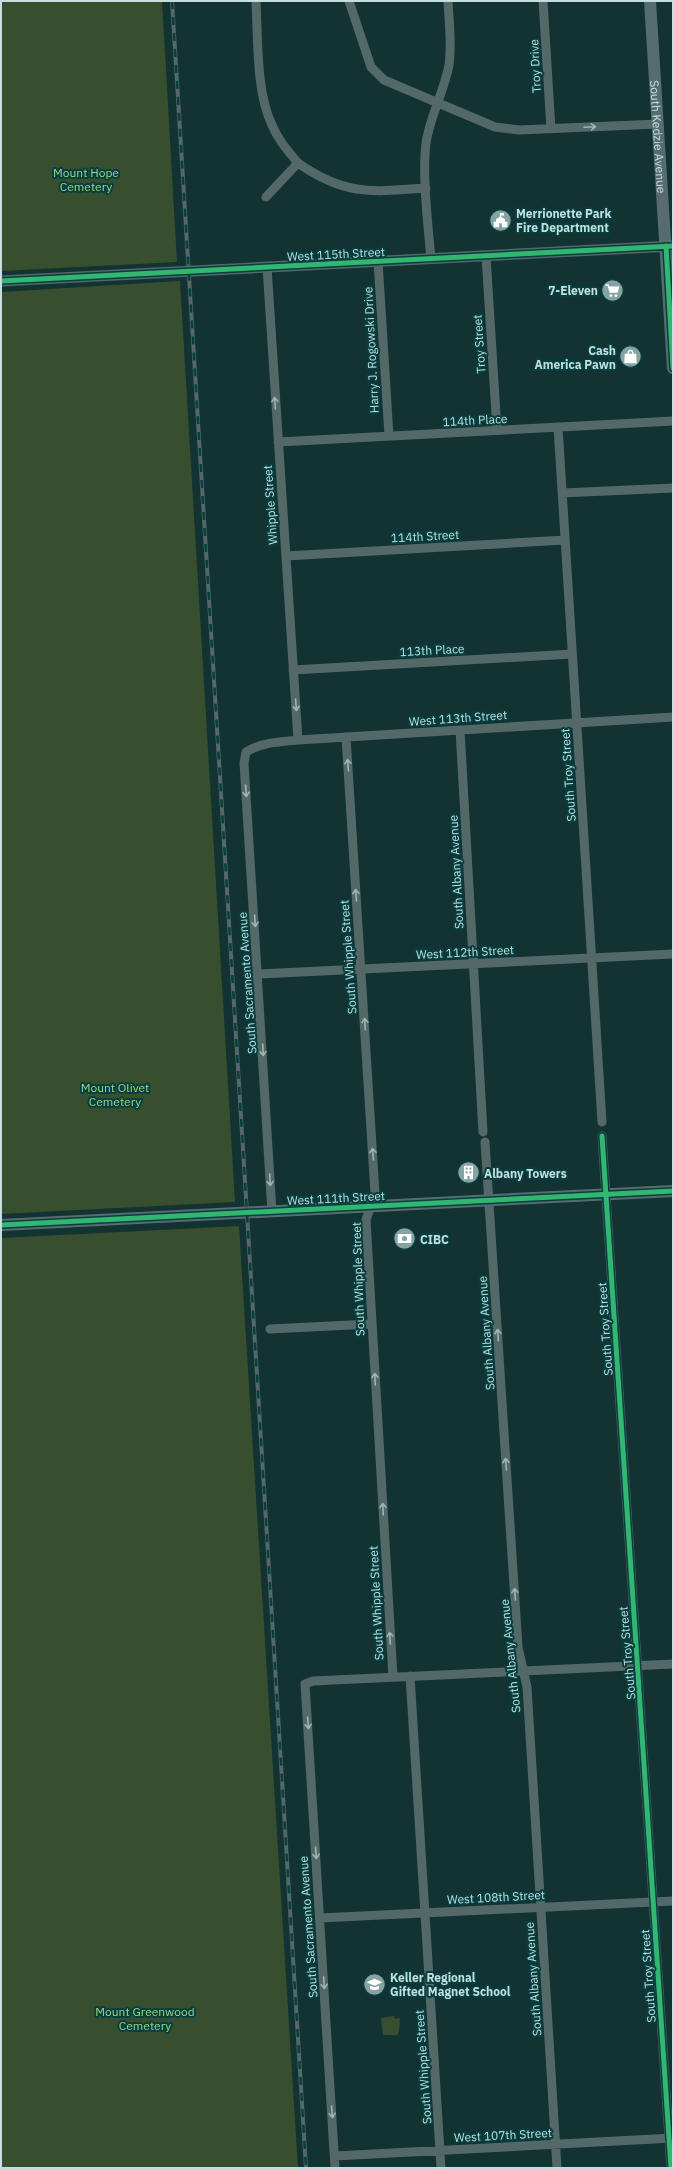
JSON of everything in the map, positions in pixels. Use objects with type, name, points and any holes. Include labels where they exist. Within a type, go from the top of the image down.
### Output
[{"type":"main road","name":"South Kedzie Avenue","points":[[650,1],[658,124],[669,246],[673,368]]},
{"type":"main road","name":"West 111th Street","points":[[1,1225],[673,1191]]},
{"type":"street","points":[[256,1],[261,84],[266,110],[277,135],[298,163],[331,182],[357,190],[380,191],[426,188]]},
{"type":"street","points":[[349,1],[371,67],[384,80],[435,103],[495,127],[519,130],[658,124]]},
{"type":"street","points":[[431,259],[426,188],[426,144],[435,103],[449,64],[450,40],[448,1]]},
{"type":"street","name":"Troy Drive","points":[[544,1],[551,129]]},
{"type":"street","points":[[266,198],[298,163]]},
{"type":"street","name":"West 115th Street","points":[[1,281],[669,246]]},
{"type":"street","name":"Troy Street","points":[[486,256],[497,430]]},
{"type":"street","name":"Harry J. Rogowski Drive","points":[[378,261],[389,436]]},
{"type":"street","name":"Whipple Street","points":[[266,267],[298,740]]},
{"type":"street","name":"114th Place","points":[[278,442],[673,421]]},
{"type":"street","name":"South Troy Street","points":[[558,427],[602,1122]]},
{"type":"street","points":[[562,493],[673,488]]},
{"type":"street","name":"114th Street","points":[[286,556],[565,540]]},
{"type":"street","name":"113th Place","points":[[293,670],[572,654]]},
{"type":"street","name":"West 113th Street","points":[[246,752],[256,746],[267,743],[298,740],[673,717]]},
{"type":"street","name":"South Albany Avenue","points":[[460,730],[483,1132]]},
{"type":"street","name":"South Whipple Street","points":[[346,737],[376,1193],[366,1220],[393,1677]]},
{"type":"street","name":"South Sacramento Avenue","points":[[246,752],[244,763],[272,1212]]},
{"type":"street","name":"West 112th Street","points":[[258,974],[673,954]]},
{"type":"street","name":"South Troy Street","points":[[602,1136],[653,1902],[671,2138],[671,2168]]},
{"type":"street","name":"South Albany Avenue","points":[[485,1142],[518,1647],[527,1686],[557,2168]]},
{"type":"street","points":[[270,1329],[371,1324]]},
{"type":"street","points":[[393,1677],[673,1664]]},
{"type":"street","name":"South Whipple Street","points":[[410,1676],[441,2168]]},
{"type":"street","name":"South Sacramento Avenue","points":[[336,2168],[305,1684],[313,1681],[393,1677]]},
{"type":"street","name":"West 108th Street","points":[[320,1918],[673,1901]]},
{"type":"street","name":"West 107th Street","points":[[335,2156],[671,2138]]},
{"type":"green space","name":"Mount Hope Cemetery","points":[[1,1],[162,1],[177,262],[1,271]]},
{"type":"green space","name":"Mount Olivet Cemetery","points":[[180,281],[235,1202],[1,1214],[1,292]]},
{"type":"green space","name":"Mount Greenwood Cemetery","points":[[239,1226],[298,2168],[1,2168],[1,1238]]},
{"type":"green space","points":[[394,2016],[395,2019],[400,2018],[399,2032],[397,2035],[383,2035],[381,2018]]},
{"type":"railway","points":[[172,1],[306,2168]]},
{"type":"cycle path","points":[[666,246],[673,368]]},
{"type":"cycle path","points":[[1,281],[673,246]]},
{"type":"cycle path","points":[[602,1136],[671,2168]]},
{"type":"cycle path","points":[[1,1225],[673,1191]]},
{"type":"place","name":"Merrionette Park Fire Department","points":[[501,220]]},
{"type":"place","name":"7-Eleven","points":[[613,290]]},
{"type":"place","name":"Cash America Pawn","points":[[631,357]]},
{"type":"place","name":"Albany Towers","points":[[469,1173]]},
{"type":"place","name":"CIBC","points":[[405,1239]]},
{"type":"place","name":"Keller Regional Gifted Magnet School","points":[[374,1984]]}]
